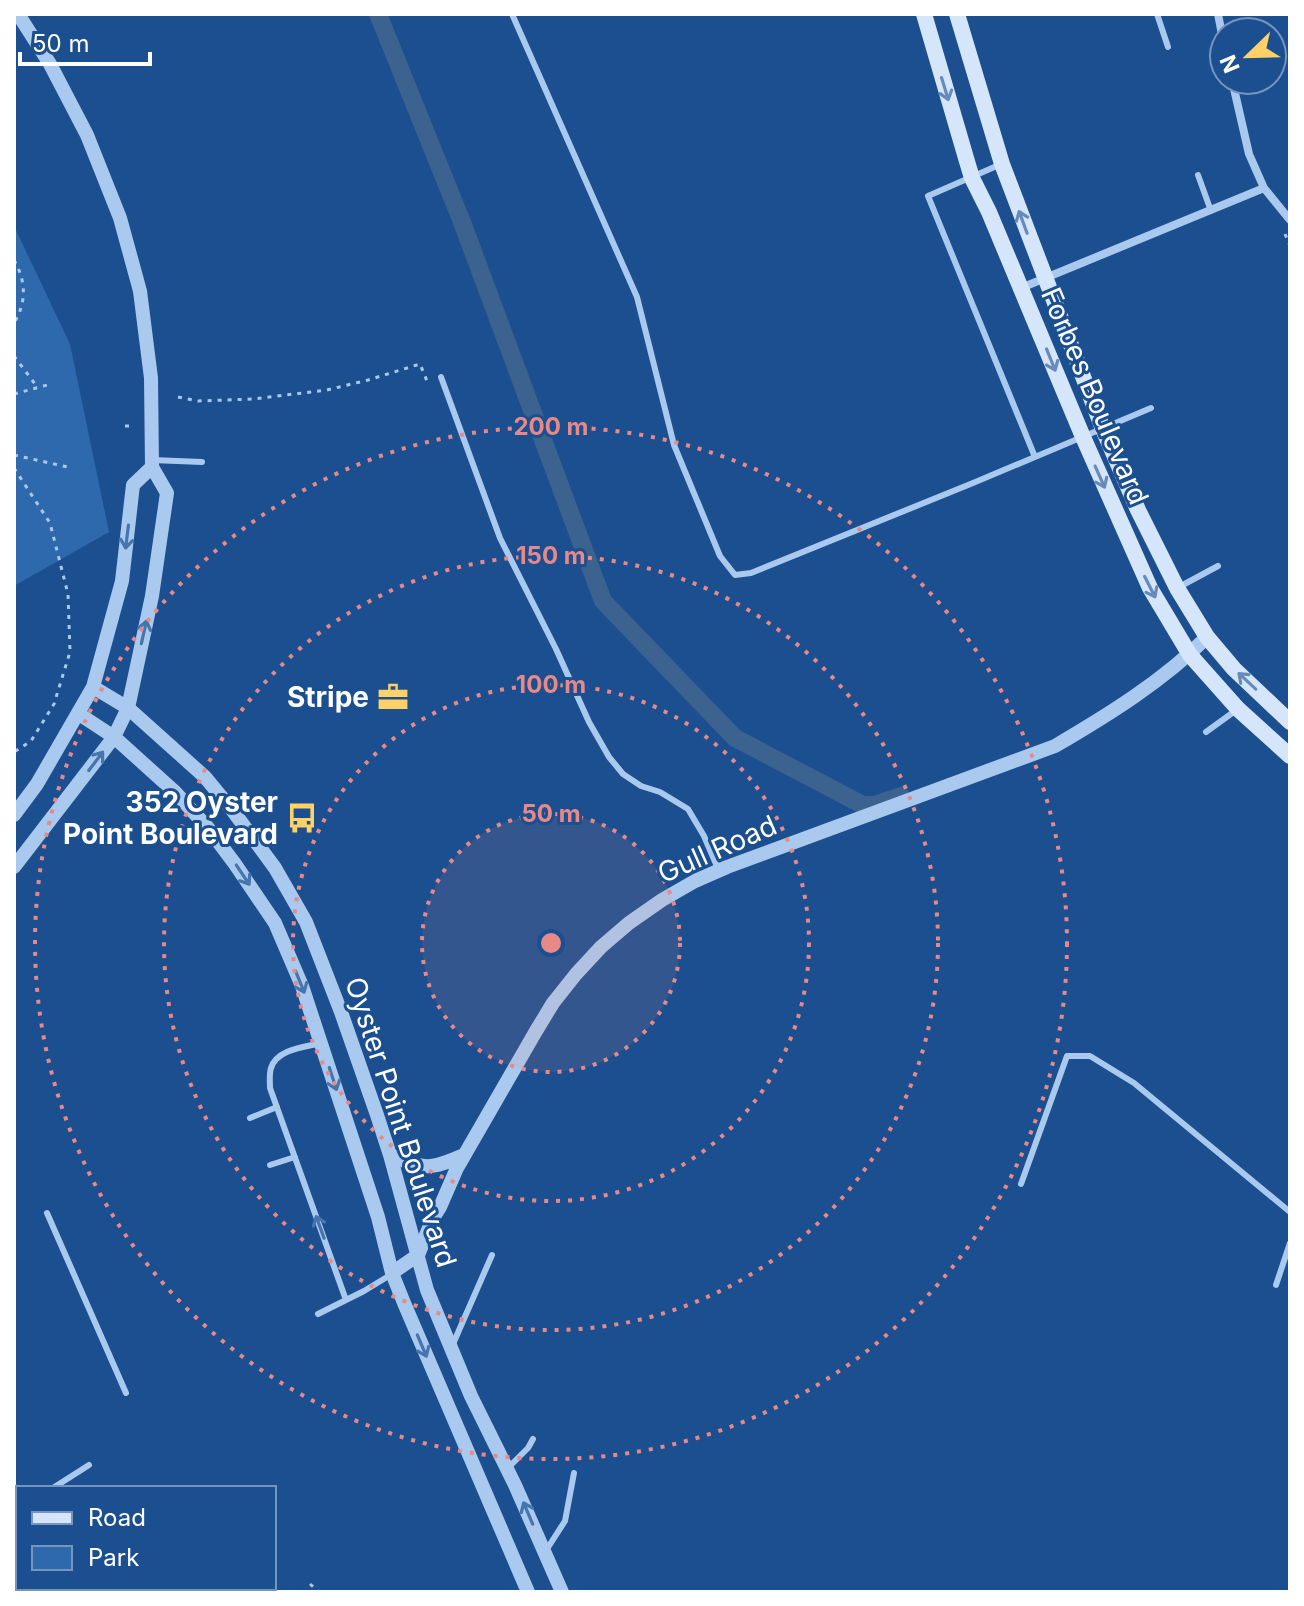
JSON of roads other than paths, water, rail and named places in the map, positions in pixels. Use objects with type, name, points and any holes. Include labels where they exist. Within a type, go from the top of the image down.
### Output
[{"type":"main road","name":"Forbes Boulevard","points":[[924,14],[972,178],[1150,588],[1190,655],[1286,757]]},
{"type":"main road","name":"Forbes Boulevard","points":[[957,14],[1002,164],[1103,429],[1138,510],[1177,588],[1207,637],[1234,669],[1290,722]]},
{"type":"street","points":[[14,867],[114,737],[128,708],[152,596],[167,493],[152,464],[151,378],[142,305],[120,218],[87,135],[50,64],[18,14]]},
{"type":"street","points":[[1236,96],[1249,154],[1264,188],[1290,220]]},
{"type":"street","points":[[1021,288],[1264,188]]},
{"type":"street","points":[[14,815],[37,784],[93,687],[122,581],[133,485],[152,464]]},
{"type":"street","name":"Gull Road","points":[[418,1255],[465,1155],[542,1022],[576,974],[629,923],[662,900],[719,871],[1055,746],[1100,720],[1190,655],[1207,637]]},
{"type":"street","name":"Oyster Point Boulevard","points":[[93,687],[128,708],[205,777],[275,868],[306,922],[346,1025],[390,1155],[427,1290],[471,1396],[562,1592]]},
{"type":"street","name":"Oyster Point Boulevard","points":[[79,714],[114,737],[175,792],[208,828],[275,923],[302,986],[378,1217],[392,1273],[528,1592]]},
{"type":"street","points":[[390,1155],[425,1167],[446,1164],[465,1155]]},
{"type":"street","points":[[392,1273],[418,1255]]},
{"type":"lane","points":[[512,14],[637,297],[674,445],[720,556],[735,575],[751,573],[1151,408]]},
{"type":"lane","points":[[1157,14],[1168,47]]},
{"type":"lane","points":[[1002,164],[928,196],[1035,457]]},
{"type":"lane","points":[[1198,175],[1211,211]]},
{"type":"lane","points":[[441,377],[500,538],[589,722],[609,757],[623,774],[688,809],[719,871]]},
{"type":"lane","points":[[152,464],[202,462]]},
{"type":"lane","points":[[1117,516],[1138,510]]},
{"type":"lane","points":[[1177,588],[1218,566]]},
{"type":"lane","points":[[1206,732],[1238,709]]},
{"type":"lane","points":[[321,1043],[278,1057],[271,1068],[270,1088],[346,1300]]},
{"type":"lane","points":[[1021,1184],[1067,1056],[1090,1056],[1134,1083],[1290,1212]]},
{"type":"lane","points":[[250,1118],[277,1107]]},
{"type":"lane","points":[[270,1165],[295,1157]]},
{"type":"lane","points":[[47,1213],[126,1393]]},
{"type":"lane","points":[[1276,1285],[1289,1246]]},
{"type":"lane","points":[[451,1347],[492,1255]]},
{"type":"lane","points":[[318,1314],[392,1273]]},
{"type":"lane","points":[[507,1469],[533,1439]]},
{"type":"lane","points":[[56,1486],[89,1465]]},
{"type":"lane","points":[[545,1552],[565,1521],[574,1473]]},
{"type":"waterway","points":[[378,14],[462,222],[603,601],[735,738],[863,805],[875,805],[901,796]]},
{"type":"place","name":"Stripe","points":[[393,697]]},
{"type":"place","name":"352 Oyster Point Boulevard","points":[[302,818]]}]
